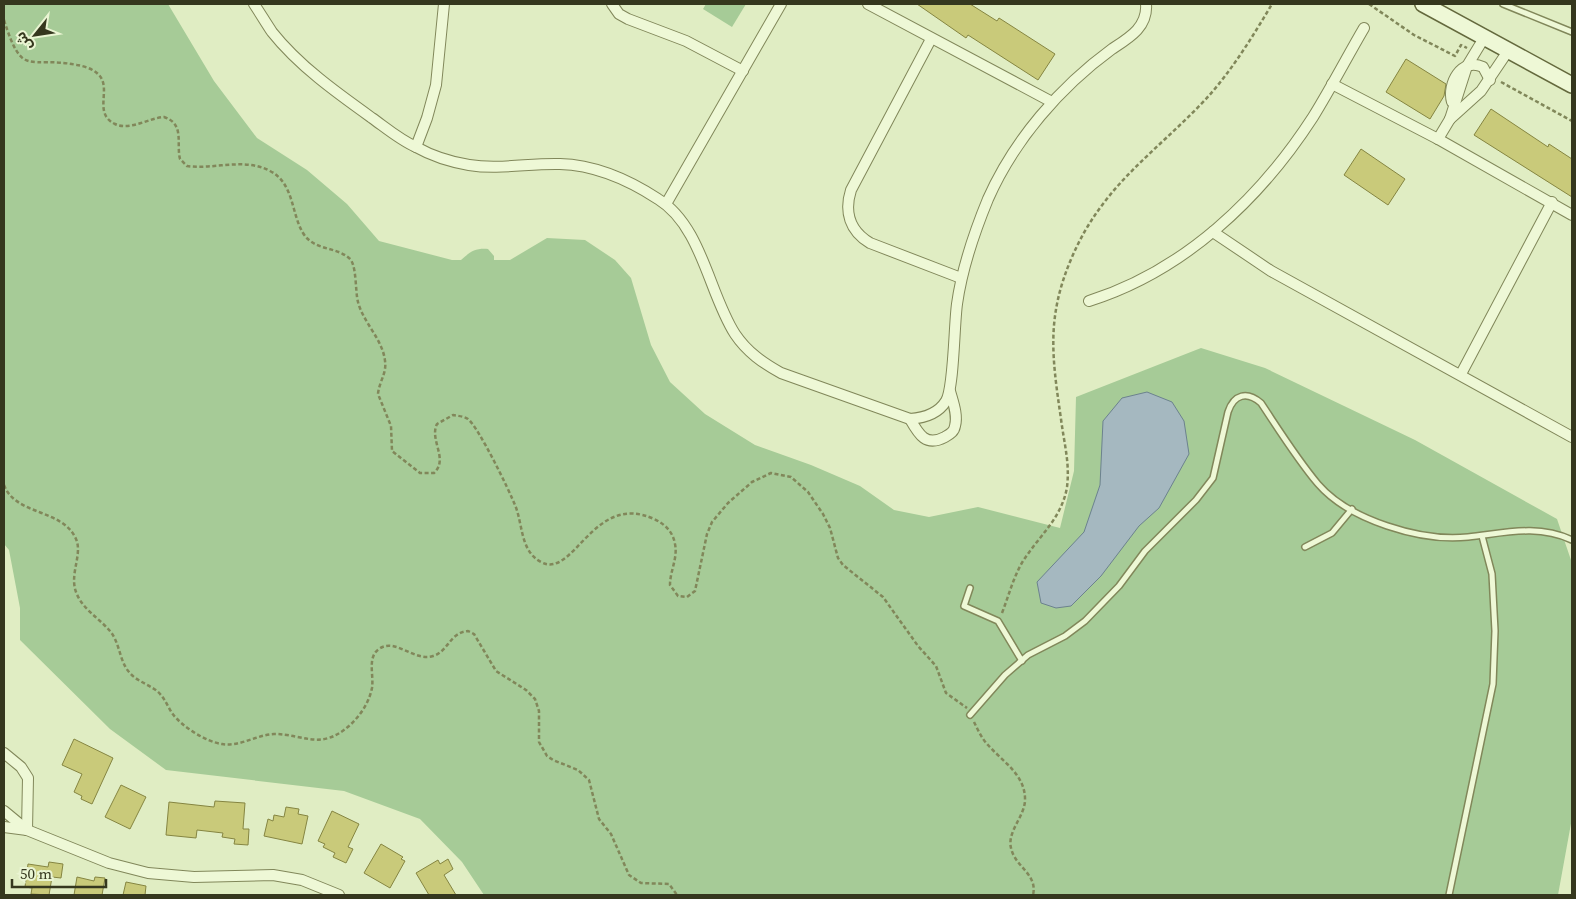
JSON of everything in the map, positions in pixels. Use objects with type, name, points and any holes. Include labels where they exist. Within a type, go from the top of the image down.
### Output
[{"type":"main road","points":[[1423,4],[1572,86]]},
{"type":"street","points":[[254,4],[273,33],[333,90],[416,147],[446,160],[471,165],[561,164],[590,168],[618,177],[666,204],[687,230],[706,268],[724,315],[736,336],[764,363],[781,373],[910,419],[931,415],[943,405],[950,391]]},
{"type":"street","points":[[416,147],[427,118],[436,85],[444,4]]},
{"type":"street","points":[[612,4],[620,14],[628,19],[686,40],[743,71]]},
{"type":"street","points":[[666,204],[781,4]]},
{"type":"street","points":[[868,4],[1052,102]]},
{"type":"street","points":[[910,419],[922,438],[927,441],[938,441],[951,434],[954,430],[956,421],[950,391],[952,345],[961,278],[975,232],[989,197],[1023,140],[1052,102],[1094,62],[1132,36],[1145,18],[1146,4]]},
{"type":"street","points":[[1090,301],[1114,293],[1152,275],[1213,232],[1253,193],[1293,145],[1313,116],[1364,28]]},
{"type":"street","points":[[1458,108],[1467,66],[1484,38]]},
{"type":"street","points":[[931,39],[851,190],[847,208],[852,225],[862,238],[961,278]]},
{"type":"street","points":[[1438,139],[1458,108],[1490,80],[1508,51]]},
{"type":"street","points":[[1467,66],[1475,64],[1483,67],[1490,80]]},
{"type":"street","points":[[1332,84],[1438,139],[1572,215]]},
{"type":"street","points":[[1461,374],[1552,202]]},
{"type":"street","points":[[1213,232],[1234,248],[1271,271],[1461,374],[1572,437]]},
{"type":"street","points":[[4,752],[21,767],[28,778],[27,830]]},
{"type":"street","points":[[4,812],[27,830]]},
{"type":"street","points":[[4,827],[27,830],[109,863],[148,873],[194,877],[273,875],[302,880],[339,895]]},
{"type":"street","points":[[4,834],[27,830]]},
{"type":"lane","points":[[1503,4],[1572,32]]},
{"type":"lane","points":[[970,715],[1006,675],[1022,661],[1034,652],[1065,636],[1090,616],[1119,586],[1145,551],[1180,518],[1206,489],[1213,478],[1232,401],[1241,395],[1252,396],[1261,403],[1318,484],[1332,497],[1352,510],[1378,522],[1417,534],[1460,538],[1530,529],[1556,532],[1572,540]]},
{"type":"lane","points":[[1305,547],[1332,533],[1352,510]]},
{"type":"lane","points":[[1448,895],[1494,684],[1495,631],[1492,574],[1482,536]]},
{"type":"lane","points":[[970,588],[964,606],[998,621],[1022,661]]},
{"type":"path","points":[[4,20],[12,46],[27,61],[68,63],[94,70],[99,74],[104,86],[104,112],[109,120],[116,125],[129,126],[164,117],[173,121],[178,130],[180,159],[187,166],[242,165],[268,169],[279,177],[289,193],[304,235],[317,246],[348,257],[354,264],[358,303],[385,357],[385,374],[378,388],[378,399],[391,426],[392,451],[420,473],[434,473],[440,461],[434,432],[437,424],[453,416],[467,419],[484,441],[512,500],[524,541],[534,558],[542,563],[551,565],[559,562],[572,553],[593,529],[608,519],[631,514],[649,517],[666,527],[672,534],[676,550],[670,585],[678,596],[687,597],[692,595],[697,586],[707,534],[719,512],[735,496],[771,473],[786,475],[808,492],[830,528],[838,558],[843,565],[884,597],[921,650],[936,666],[946,693],[967,709],[986,744],[1014,771],[1024,789],[1024,810],[1012,836],[1011,848],[1030,876],[1033,883],[1033,895]]},
{"type":"path","points":[[4,485],[16,501],[47,516],[72,532],[78,545],[73,571],[75,592],[80,601],[115,638],[129,672],[161,696],[177,718],[210,740],[221,744],[232,745],[273,734],[313,740],[332,736],[349,726],[363,710],[372,688],[373,656],[378,650],[393,646],[425,658],[439,654],[456,634],[468,631],[474,634],[496,670],[526,690],[535,699],[539,711],[539,742],[547,756],[578,770],[589,780],[599,819],[611,834],[628,875],[640,883],[669,884],[677,895]]},
{"type":"green space","points":[[4,4],[168,4],[214,81],[257,138],[307,170],[347,204],[379,241],[452,260],[461,260],[473,251],[488,249],[494,256],[494,260],[510,260],[547,238],[585,240],[615,260],[631,278],[651,345],[670,382],[705,414],[755,445],[811,465],[860,486],[894,510],[929,517],[978,507],[1060,528],[1074,471],[1076,397],[1201,348],[1265,368],[1415,440],[1557,519],[1572,563],[1572,818],[1558,895],[484,895],[462,862],[420,819],[344,791],[166,770],[110,729],[20,640],[20,608],[9,550],[4,544]]},
{"type":"green space","points":[[706,4],[746,4],[732,27],[703,9]]},
{"type":"shaded area","points":[[1147,392],[1172,402],[1184,421],[1189,454],[1159,508],[1139,526],[1101,576],[1071,606],[1056,608],[1041,603],[1037,582],[1084,532],[1100,485],[1103,421],[1122,398]]},
{"type":"building","points":[[917,4],[970,4],[997,21],[999,18],[1055,54],[1038,80],[968,35],[966,38]]},
{"type":"building","points":[[1406,59],[1446,84],[1444,96],[1430,119],[1386,92]]},
{"type":"building","points":[[1491,109],[1548,147],[1549,144],[1572,159],[1572,197],[1474,135]]},
{"type":"building","points":[[1361,149],[1405,179],[1388,205],[1344,175]]},
{"type":"building","points":[[74,739],[113,758],[92,804],[81,799],[82,796],[74,792],[82,774],[62,765]]},
{"type":"building","points":[[121,785],[146,797],[130,829],[105,817]]},
{"type":"building","points":[[215,801],[245,803],[243,829],[249,829],[248,845],[234,844],[235,839],[222,837],[223,833],[197,830],[196,838],[166,835],[169,802],[214,807]]},
{"type":"building","points":[[286,807],[299,809],[298,814],[308,816],[302,844],[264,836],[268,819],[273,821],[274,815],[284,817]]},
{"type":"building","points":[[332,811],[359,824],[348,847],[353,849],[346,863],[333,857],[335,853],[323,847],[325,844],[318,841]]},
{"type":"building","points":[[381,844],[403,857],[401,859],[405,861],[390,888],[364,873]]},
{"type":"building","points":[[448,859],[453,869],[444,875],[456,895],[429,895],[416,873],[438,860],[440,864]]},
{"type":"building","points":[[49,862],[63,864],[61,878],[52,877],[49,895],[31,894],[32,888],[25,887],[28,864],[48,867]]},
{"type":"building","points":[[77,877],[94,881],[95,877],[105,878],[102,895],[74,895]]},
{"type":"building","points":[[126,882],[146,886],[145,895],[123,895]]}]
